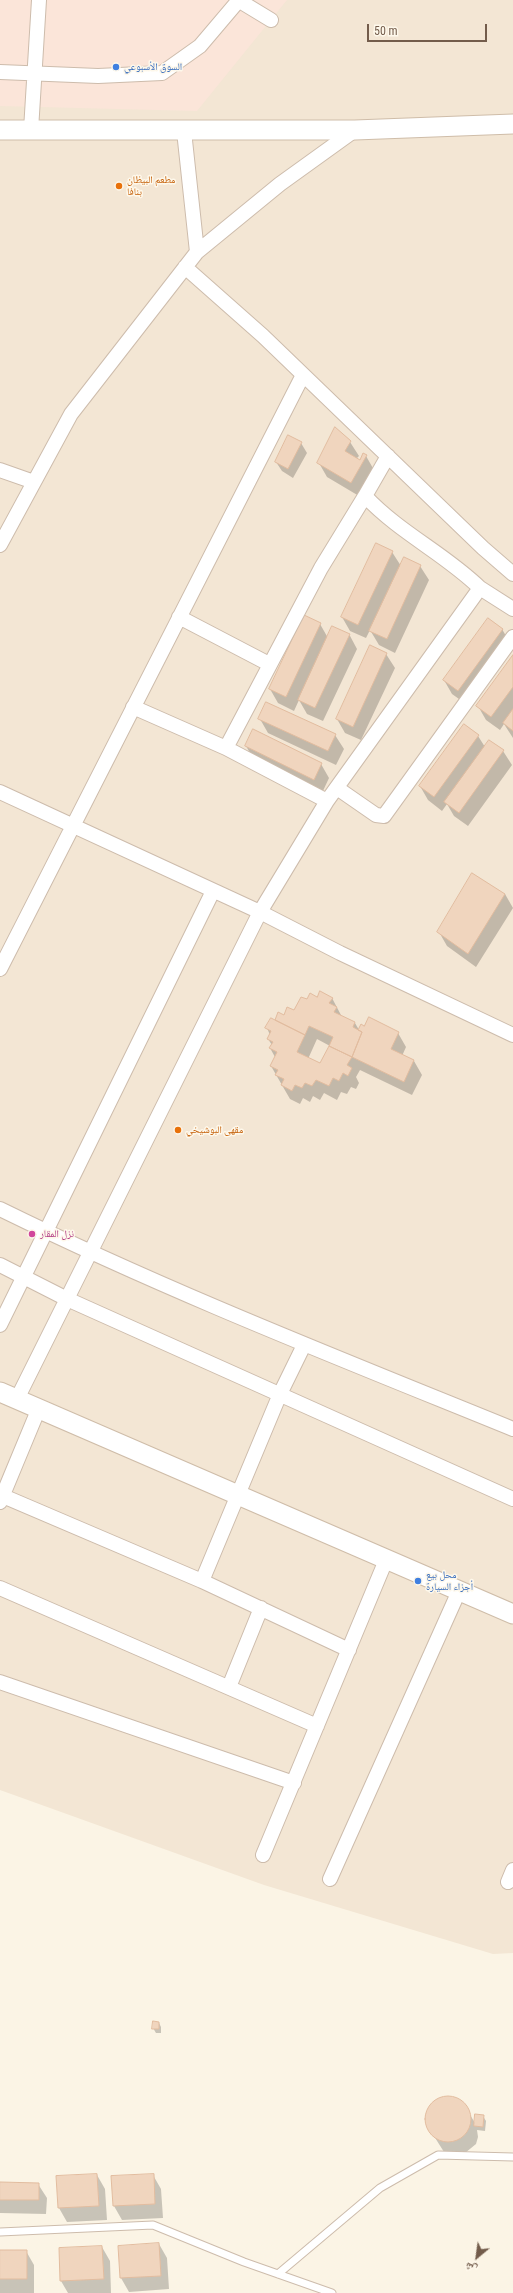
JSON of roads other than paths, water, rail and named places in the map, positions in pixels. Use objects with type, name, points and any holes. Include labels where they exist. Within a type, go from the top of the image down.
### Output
[{"type":"main road","points":[[0,130],[355,130],[513,124]]},
{"type":"main road","points":[[8,1395],[236,1496],[513,1614]]},
{"type":"street","points":[[31,130],[36,75],[39,0]]},
{"type":"street","points":[[0,72],[36,75],[98,76],[162,73],[200,46],[239,0],[271,20]]},
{"type":"street","points":[[0,545],[71,414],[196,252],[280,184],[355,130]]},
{"type":"street","points":[[184,131],[196,252]]},
{"type":"street","points":[[185,267],[263,336],[513,574]]},
{"type":"street","points":[[0,969],[303,375]]},
{"type":"street","points":[[226,748],[321,568],[388,456]]},
{"type":"street","points":[[0,470],[34,482]]},
{"type":"street","points":[[365,496],[400,529],[458,567],[480,588],[513,610]]},
{"type":"street","points":[[8,1395],[68,1299],[260,912],[336,788],[480,588]]},
{"type":"street","points":[[180,617],[269,664]]},
{"type":"street","points":[[336,788],[376,814],[384,816],[513,637]]},
{"type":"street","points":[[133,706],[226,748],[327,802]]},
{"type":"street","points":[[0,792],[260,912],[340,953],[513,1035]]},
{"type":"street","points":[[0,1325],[213,891]]},
{"type":"street","points":[[0,1209],[91,1252],[304,1345],[513,1429]]},
{"type":"street","points":[[0,1265],[68,1299],[513,1499]]},
{"type":"street","points":[[202,1581],[236,1496],[280,1394],[304,1345]]},
{"type":"street","points":[[39,1408],[1,1499],[202,1581],[349,1650]]},
{"type":"street","points":[[263,1855],[386,1560]]},
{"type":"street","points":[[0,1588],[318,1726]]},
{"type":"street","points":[[330,1879],[459,1591]]},
{"type":"street","points":[[229,1687],[261,1608]]},
{"type":"street","points":[[0,1682],[294,1783]]},
{"type":"lane","points":[[278,2274],[380,2188],[438,2155],[513,2157]]},
{"type":"lane","points":[[0,2232],[153,2225],[278,2274],[332,2293]]},
{"type":"place","name":"السوق الأسبوعي","points":[[116,67]]},
{"type":"place","name":"مطعم البيظان بنافا","points":[[119,186]]},
{"type":"place","name":"مقهى البوشيخي","points":[[178,1130]]},
{"type":"place","name":"نزل المقار","points":[[32,1234]]},
{"type":"place","name":"محل بيع أجزاء السيارة","points":[[418,1581]]}]
